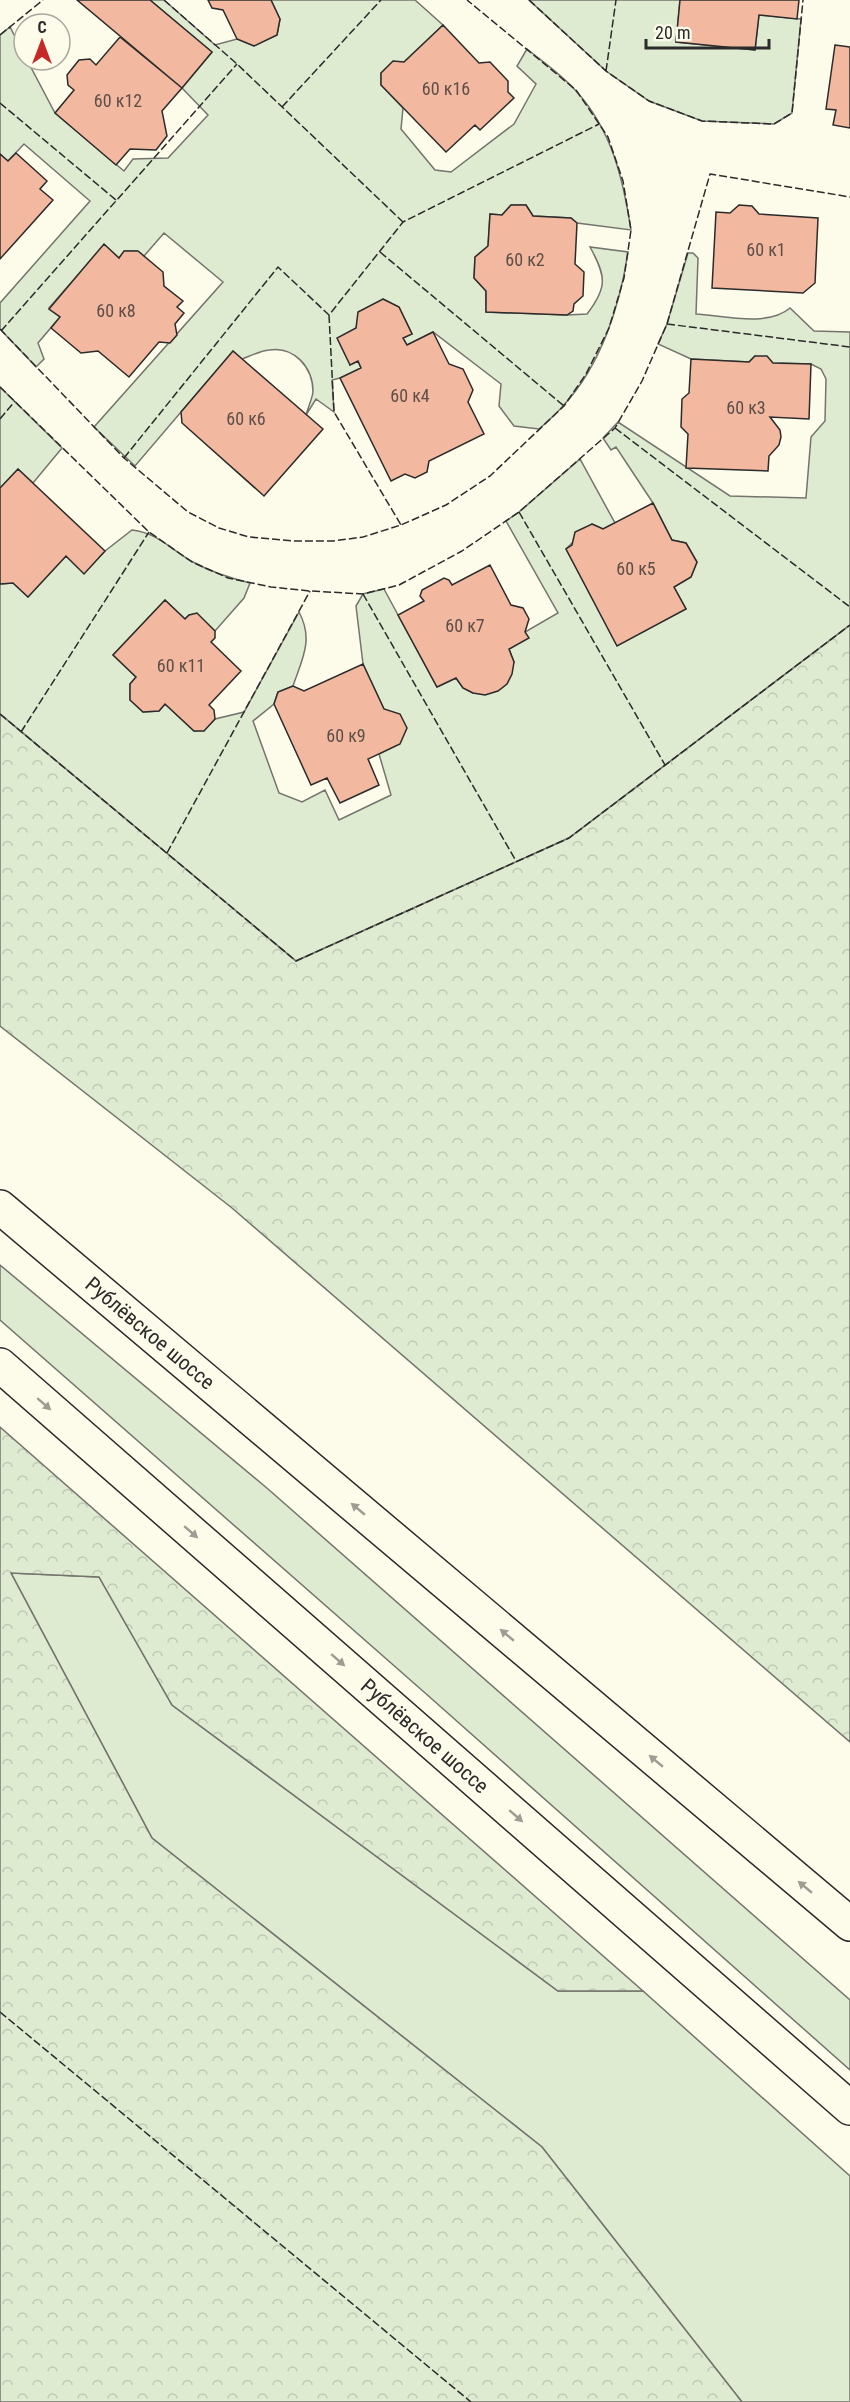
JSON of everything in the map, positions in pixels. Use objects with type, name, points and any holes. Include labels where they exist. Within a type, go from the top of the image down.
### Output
[{"type":"main road","name":"Рублёвское шоссе","points":[[0,1207],[850,1924]]},
{"type":"main road","name":"Рублёвское шоссе","points":[[0,1365],[850,2108]]},
{"type":"green space","points":[[150,0],[164,0],[215,45],[237,39],[254,46],[277,35],[280,19],[271,0],[415,0],[443,25],[404,62],[393,62],[381,73],[381,85],[403,108],[401,129],[435,170],[451,172],[514,124],[536,84],[517,66],[527,49],[571,85],[599,122],[607,139],[620,174],[631,230],[577,223],[571,218],[533,216],[526,205],[511,205],[502,215],[490,214],[488,246],[475,257],[474,278],[486,291],[486,312],[567,315],[587,314],[599,296],[602,274],[590,247],[628,252],[614,314],[598,353],[576,390],[539,429],[514,426],[499,406],[501,384],[433,332],[407,345],[403,338],[412,334],[399,307],[383,299],[359,312],[350,365],[358,361],[361,368],[332,380],[334,412],[316,399],[306,415],[313,392],[312,383],[306,367],[294,355],[286,351],[269,350],[242,359],[233,351],[135,466],[94,427],[223,282],[164,233],[144,256],[137,251],[125,251],[119,258],[104,245],[49,308],[60,317],[38,343],[44,359],[36,367],[0,329],[0,303],[90,201],[24,144],[8,161],[0,154],[0,35],[10,27],[12,31],[12,72],[33,72],[55,113],[124,171],[133,159],[168,158],[208,115],[182,88],[212,52]]},
{"type":"green space","points":[[529,0],[680,0],[676,42],[755,50],[759,15],[801,19],[792,113],[774,124],[702,121],[649,101],[606,71]]},
{"type":"green space","points":[[688,253],[693,253],[698,258],[696,314],[758,319],[781,314],[790,308],[814,331],[850,332],[850,625],[569,838],[296,961],[0,714],[0,584],[13,583],[28,597],[66,556],[84,573],[105,551],[132,530],[142,532],[158,538],[200,566],[250,583],[244,598],[215,631],[197,614],[189,615],[185,619],[165,600],[113,655],[136,677],[130,684],[130,700],[143,712],[159,711],[165,704],[194,731],[204,730],[215,719],[244,712],[299,612],[306,632],[306,641],[303,658],[293,686],[278,692],[274,704],[253,721],[279,793],[302,802],[325,790],[339,820],[391,795],[379,754],[399,744],[406,729],[384,709],[363,664],[356,606],[363,594],[384,589],[437,687],[456,678],[463,688],[473,693],[514,662],[509,649],[528,638],[525,632],[558,613],[506,521],[580,459],[615,523],[603,529],[592,524],[566,549],[617,645],[686,609],[674,587],[691,577],[697,562],[686,543],[672,540],[653,503],[616,447],[611,450],[603,438],[618,422],[730,496],[806,498],[811,437],[825,421],[826,379],[821,369],[811,364],[773,363],[755,356],[749,362],[691,359],[658,344],[667,324]]},
{"type":"green space","points":[[0,387],[62,448],[33,483],[18,469],[0,488]]},
{"type":"green space","points":[[850,625],[850,1742],[232,1208],[0,1026],[0,714],[296,961],[569,838]]},
{"type":"green space","points":[[0,1265],[268,1489],[850,2000],[850,2070],[0,1320]]},
{"type":"green space","points":[[0,1427],[643,1991],[558,1991],[172,1705],[99,1577],[11,1573],[152,1838],[542,2147],[742,2402],[0,2402]]},
{"type":"green space","points":[[11,1573],[99,1577],[172,1705],[558,1991],[643,1991],[850,2176],[850,2402],[742,2402],[542,2147],[152,1838]]},
{"type":"building","points":[[77,0],[150,0],[212,52],[182,88]]},
{"type":"building","points":[[208,0],[271,0],[280,19],[277,35],[254,46],[237,39],[223,10],[212,8]]},
{"type":"building","points":[[680,0],[799,0],[797,19],[759,15],[755,50],[676,42]]},
{"type":"building","points":[[443,25],[479,63],[490,62],[508,81],[508,92],[514,98],[480,130],[475,125],[446,152],[381,85],[381,73],[393,61],[404,62]]},
{"type":"building","points":[[120,37],[182,88],[162,111],[167,136],[156,150],[130,149],[116,165],[55,113],[74,90],[68,85],[67,75],[72,72],[79,60],[90,59],[96,65]]},
{"type":"building","points":[[835,45],[850,47],[850,128],[833,125],[836,110],[826,109]]},
{"type":"building","points":[[16,153],[47,181],[40,189],[53,200],[0,259],[0,154],[8,161]]},
{"type":"building","points":[[511,205],[526,205],[533,216],[571,218],[577,223],[575,264],[584,272],[583,296],[574,304],[573,311],[567,315],[486,312],[486,291],[474,278],[475,257],[488,246],[490,214],[502,215]]},
{"type":"building","points":[[739,205],[752,206],[759,214],[818,218],[815,283],[803,293],[712,288],[716,212],[730,213]]},
{"type":"building","points":[[104,244],[119,258],[124,251],[138,251],[163,272],[164,286],[183,301],[177,307],[184,313],[175,324],[177,335],[170,343],[159,342],[129,377],[98,351],[81,353],[51,328],[60,317],[49,309]]},
{"type":"building","points":[[383,299],[399,307],[412,334],[403,338],[407,345],[433,332],[449,364],[463,369],[473,390],[468,402],[484,434],[429,461],[427,472],[415,478],[405,474],[391,481],[340,378],[361,368],[358,361],[350,365],[337,338],[356,328],[358,312]]},
{"type":"building","points":[[233,351],[323,429],[264,496],[182,423],[181,412]]},
{"type":"building","points":[[755,356],[767,356],[773,363],[811,364],[809,419],[770,417],[780,430],[781,437],[779,445],[769,456],[768,471],[686,468],[688,434],[681,427],[682,399],[689,393],[691,359],[749,362]]},
{"type":"building","points":[[18,469],[105,551],[84,574],[66,556],[28,597],[13,583],[0,584],[0,488]]},
{"type":"building","points":[[653,503],[672,540],[686,543],[697,562],[691,577],[674,587],[686,609],[617,646],[566,549],[572,545],[575,532],[592,524],[603,529]]},
{"type":"building","points":[[490,565],[511,605],[523,608],[529,619],[525,632],[529,638],[509,649],[514,662],[512,674],[507,684],[498,691],[485,695],[473,693],[463,688],[456,678],[437,687],[398,615],[424,601],[420,596],[422,590],[444,578],[452,585]]},
{"type":"building","points":[[165,600],[185,619],[197,613],[215,631],[215,638],[211,642],[241,671],[209,705],[214,710],[215,719],[204,731],[194,731],[165,704],[159,711],[143,712],[130,700],[130,684],[136,677],[113,655]]},
{"type":"building","points":[[363,664],[384,709],[400,714],[407,728],[400,744],[368,759],[379,785],[340,803],[327,778],[311,785],[274,704],[278,692],[293,686],[304,691]]},
{"type":"fence","points":[[0,35],[43,0]]},
{"type":"fence","points":[[164,0],[237,64],[403,222]]},
{"type":"fence","points":[[282,107],[381,0]]},
{"type":"fence","points":[[0,329],[124,458],[188,512],[219,528],[249,537],[294,541],[333,541],[363,537],[401,525],[446,505],[490,476],[564,406],[586,374],[609,328],[624,278],[631,230],[623,181],[608,137],[576,90],[467,0]]},
{"type":"fence","points":[[529,0],[606,71],[649,101],[702,121],[774,124],[792,113],[803,0]]},
{"type":"fence","points":[[606,71],[616,0]]},
{"type":"fence","points":[[1,331],[237,64]]},
{"type":"fence","points":[[0,103],[116,200]]},
{"type":"fence","points":[[124,458],[278,267],[329,315],[403,222],[599,124]]},
{"type":"fence","points":[[0,387],[149,532],[192,562],[228,578],[271,587],[363,594],[399,585],[462,551],[519,512],[615,428],[642,381],[667,324],[710,174],[850,197]]},
{"type":"fence","points":[[380,252],[564,406]]},
{"type":"fence","points":[[329,315],[334,412],[401,525]]},
{"type":"fence","points":[[667,324],[850,347]]},
{"type":"fence","points":[[0,419],[15,401]]},
{"type":"fence","points":[[615,428],[850,607]]},
{"type":"fence","points":[[519,512],[665,765]]},
{"type":"fence","points":[[21,732],[149,532]]},
{"type":"fence","points":[[167,853],[310,591]]},
{"type":"fence","points":[[363,594],[516,861]]},
{"type":"fence","points":[[0,714],[296,961],[569,838],[850,625]]},
{"type":"fence","points":[[0,2012],[471,2402]]}]
